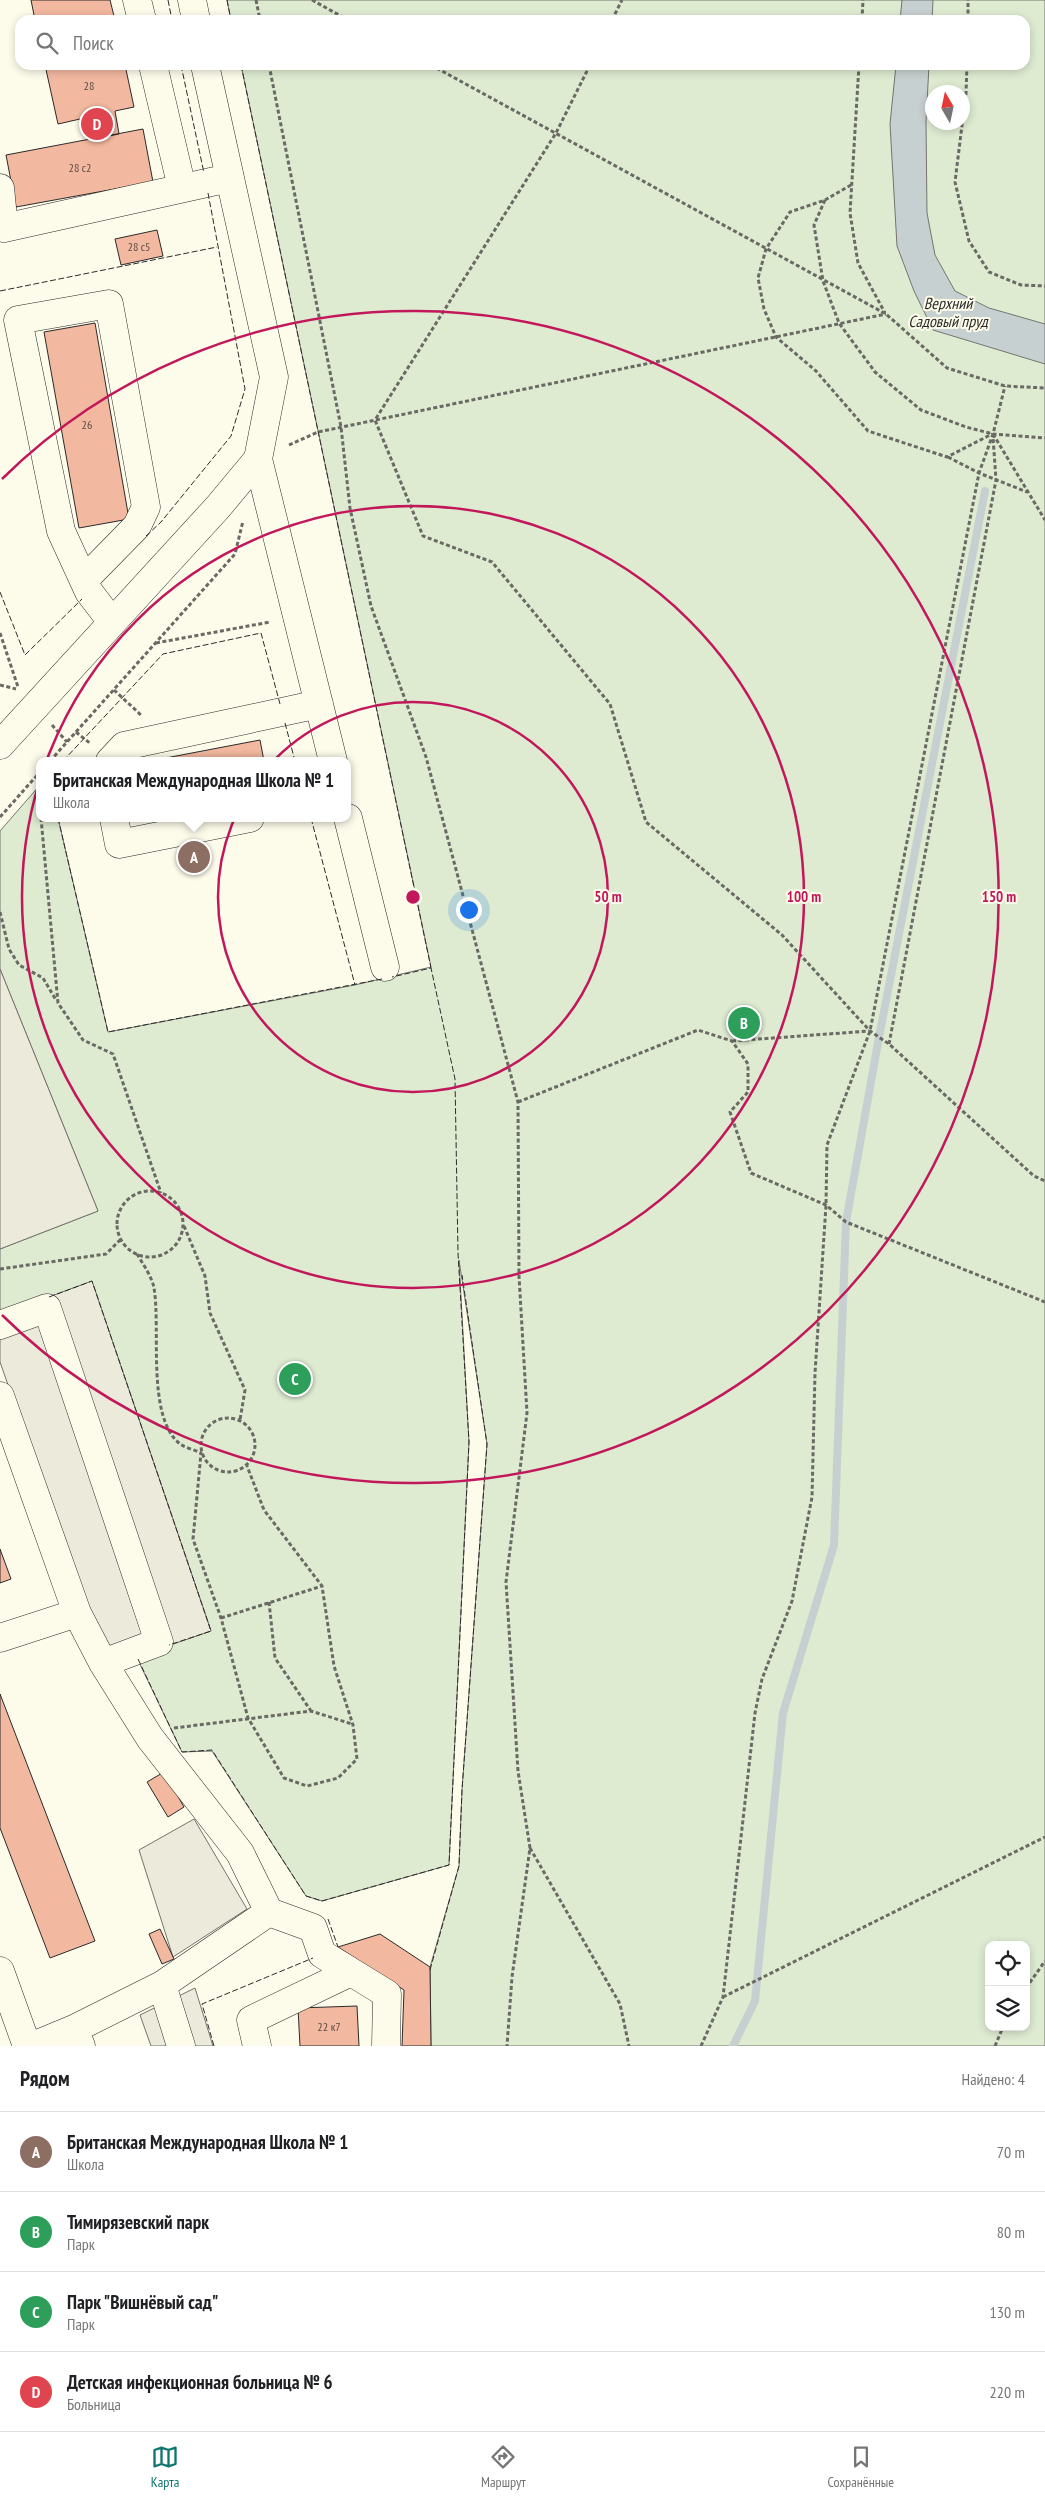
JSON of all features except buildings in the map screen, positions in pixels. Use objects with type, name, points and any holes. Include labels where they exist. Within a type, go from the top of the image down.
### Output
[{"type":"street","points":[[137,0],[141,15]]},
{"type":"street","points":[[192,0],[195,15]]},
{"type":"street","points":[[154,70],[182,188]]},
{"type":"street","points":[[206,70],[228,178],[274,377],[258,459],[332,757]]},
{"type":"street","points":[[0,188],[4,228],[228,178]]},
{"type":"street","points":[[84,580],[137,526],[146,508],[109,304],[18,320],[61,531],[89,592],[112,622]]},
{"type":"street","points":[[0,745],[218,507],[258,459]]},
{"type":"street","points":[[114,757],[124,746],[319,704]]},
{"type":"street","points":[[115,822],[119,844],[230,822]]},
{"type":"street","points":[[349,822],[385,967]]},
{"type":"street","points":[[0,1325],[47,1308],[159,1642],[103,1663]]},
{"type":"street","points":[[0,1396],[77,1613],[103,1663],[150,1738],[240,1853],[269,1912],[313,1928],[322,1954],[387,1994],[386,2046]]},
{"type":"street","points":[[0,1638],[77,1613]]},
{"type":"street","points":[[33,2046],[77,2038],[162,1985],[269,1912]]},
{"type":"street","points":[[0,1971],[27,2046]]},
{"type":"street","points":[[257,2046],[251,2020],[351,1972]]},
{"type":"street","points":[[162,1985],[181,2046]]},
{"type":"path","points":[[256,0],[259,15]]},
{"type":"path","points":[[312,0],[339,15]]},
{"type":"path","points":[[614,15],[622,0]]},
{"type":"path","points":[[862,15],[863,0]]},
{"type":"path","points":[[968,0],[968,15]]},
{"type":"path","points":[[270,70],[341,427],[350,508],[371,606],[426,757],[518,1102],[519,1276],[528,1412],[506,1582],[518,1771],[530,1848],[512,1977],[507,2046]]},
{"type":"path","points":[[440,70],[886,314],[947,368],[1005,386],[1045,388]]},
{"type":"path","points":[[375,420],[556,133],[588,70]]},
{"type":"path","points":[[859,70],[850,213],[858,262],[886,314]]},
{"type":"path","points":[[967,70],[966,93],[955,182],[969,241],[989,272],[1022,285],[1045,286]]},
{"type":"path","points":[[851,185],[825,200],[790,212],[766,249],[758,278],[764,309],[776,337],[816,371],[868,430],[947,457],[979,473],[1028,492]]},
{"type":"path","points":[[825,200],[814,225],[823,281],[839,323],[875,372],[921,410],[966,427],[993,434],[1045,438]]},
{"type":"path","points":[[258,459],[318,432],[886,314]]},
{"type":"path","points":[[701,2046],[723,1997],[755,1713],[762,1679],[792,1600],[812,1497],[815,1373],[826,1204],[827,1145],[870,1031],[979,473],[993,434],[1005,386]]},
{"type":"path","points":[[375,420],[423,536],[492,562],[610,704],[646,822],[782,935],[870,1031],[889,1044],[1034,1176],[1045,1181]]},
{"type":"path","points":[[947,457],[993,434]]},
{"type":"path","points":[[889,1044],[996,480],[993,434]]},
{"type":"path","points":[[993,434],[1045,520]]},
{"type":"path","points":[[54,757],[235,554],[244,516]]},
{"type":"path","points":[[155,644],[296,617]]},
{"type":"path","points":[[0,633],[19,690]]},
{"type":"path","points":[[0,817],[36,776]]},
{"type":"path","points":[[41,822],[58,1003]]},
{"type":"path","points":[[0,912],[9,949],[19,965],[43,978],[83,1040],[113,1054],[161,1193]]},
{"type":"path","points":[[518,1102],[698,1030],[732,1040],[870,1031]]},
{"type":"path","points":[[732,1040],[748,1064],[748,1092],[730,1112],[751,1173],[826,1204],[846,1222],[1045,1302]]},
{"type":"path","points":[[184,1226],[176,1245],[168,1252],[148,1257],[137,1254],[128,1248],[121,1239],[118,1229],[118,1217],[126,1202],[139,1193],[150,1191],[161,1193],[178,1205],[184,1226],[205,1276],[210,1313],[244,1390],[240,1420]]},
{"type":"path","points":[[0,1269],[106,1254],[121,1239]]},
{"type":"path","points":[[137,1254],[154,1286],[158,1324],[156,1388],[166,1424],[180,1443],[201,1453],[205,1461],[221,1472],[230,1473],[247,1466],[255,1449],[255,1440],[252,1432],[240,1420],[222,1418],[208,1427],[200,1443],[201,1453],[193,1539],[221,1618],[248,1718],[284,1778],[306,1786],[338,1778],[357,1759],[353,1725],[334,1666],[322,1586],[264,1510],[247,1466]]},
{"type":"path","points":[[221,1618],[322,1586]]},
{"type":"path","points":[[269,1602],[275,1658],[311,1711]]},
{"type":"path","points":[[150,1738],[171,1728],[311,1711],[353,1725]]},
{"type":"path","points":[[723,1997],[1045,1837]]},
{"type":"path","points":[[530,1848],[620,2004],[629,2046]]},
{"type":"path","points":[[1027,1986],[1045,1961]]},
{"type":"path","points":[[996,2046],[1002,2031]]},
{"type":"green space","points":[[227,0],[1045,0],[1045,2046],[431,2046],[430,1967],[459,1866],[462,1790],[487,1444],[459,1260],[469,1442],[449,1865],[322,1901],[306,1896],[212,1751],[182,1752],[136,1656],[211,1631],[92,1282],[0,1315],[0,1249],[98,1211],[0,969],[0,831],[36,790],[36,822],[59,822],[108,1032],[355,985],[431,967],[242,70],[1030,70],[1030,15],[230,15]]},
{"type":"shaded area","points":[[0,969],[98,1211],[0,1249]]},
{"type":"shaded area","points":[[92,1281],[211,1631],[107,1667],[0,1362],[0,1315]]},
{"type":"shaded area","points":[[194,1819],[247,1909],[173,1957],[139,1850]]},
{"type":"shaded area","points":[[195,1988],[213,2046],[151,2046],[140,2015]]},
{"type":"water","points":[[902,0],[933,0],[932,15],[900,15]]},
{"type":"water","name":"Верхний Садовый пруд","points":[[895,70],[929,70],[928,85],[925,85],[927,213],[935,255],[955,291],[989,308],[1045,324],[1045,364],[933,330],[914,291],[897,246],[890,124]]},
{"type":"waterway","points":[[733,2046],[755,2001],[783,1713],[834,1545],[846,1222],[879,1037],[985,491]]},
{"type":"fence","points":[[168,0],[171,15]]},
{"type":"fence","points":[[227,0],[230,15]]},
{"type":"fence","points":[[182,70],[204,173]]},
{"type":"fence","points":[[242,70],[431,968]]},
{"type":"fence","points":[[146,536],[161,522],[231,436],[245,389],[208,193]]},
{"type":"fence","points":[[0,291],[217,247]]},
{"type":"fence","points":[[0,592],[25,655],[82,599]]},
{"type":"fence","points":[[67,757],[163,654],[261,633],[280,704]]},
{"type":"fence","points":[[285,723],[294,757]]},
{"type":"fence","points":[[59,822],[108,1032],[382,979]]},
{"type":"fence","points":[[312,822],[355,985]]},
{"type":"fence","points":[[138,1659],[182,1752],[212,1750],[306,1896],[322,1901],[449,1865],[469,1442],[458,1253],[455,1079],[431,968],[392,977]]},
{"type":"fence","points":[[430,1970],[459,1866],[462,1790],[487,1444],[462,1275]]},
{"type":"fence","points":[[49,1297],[92,1281],[211,1631],[169,1645]]},
{"type":"fence","points":[[328,1919],[338,1947]]},
{"type":"fence","points":[[214,2046],[202,2004],[313,1958]]},
{"type":"place","name":"Детская инфекционная больница № 6","points":[[97,124]]},
{"type":"place","name":"Британская Международная Школа № 1","points":[[194,857]]},
{"type":"place","name":"Тимирязевский парк","points":[[744,1023]]},
{"type":"place","name":"Парк \"Вишнёвый сад\"","points":[[295,1379]]}]
